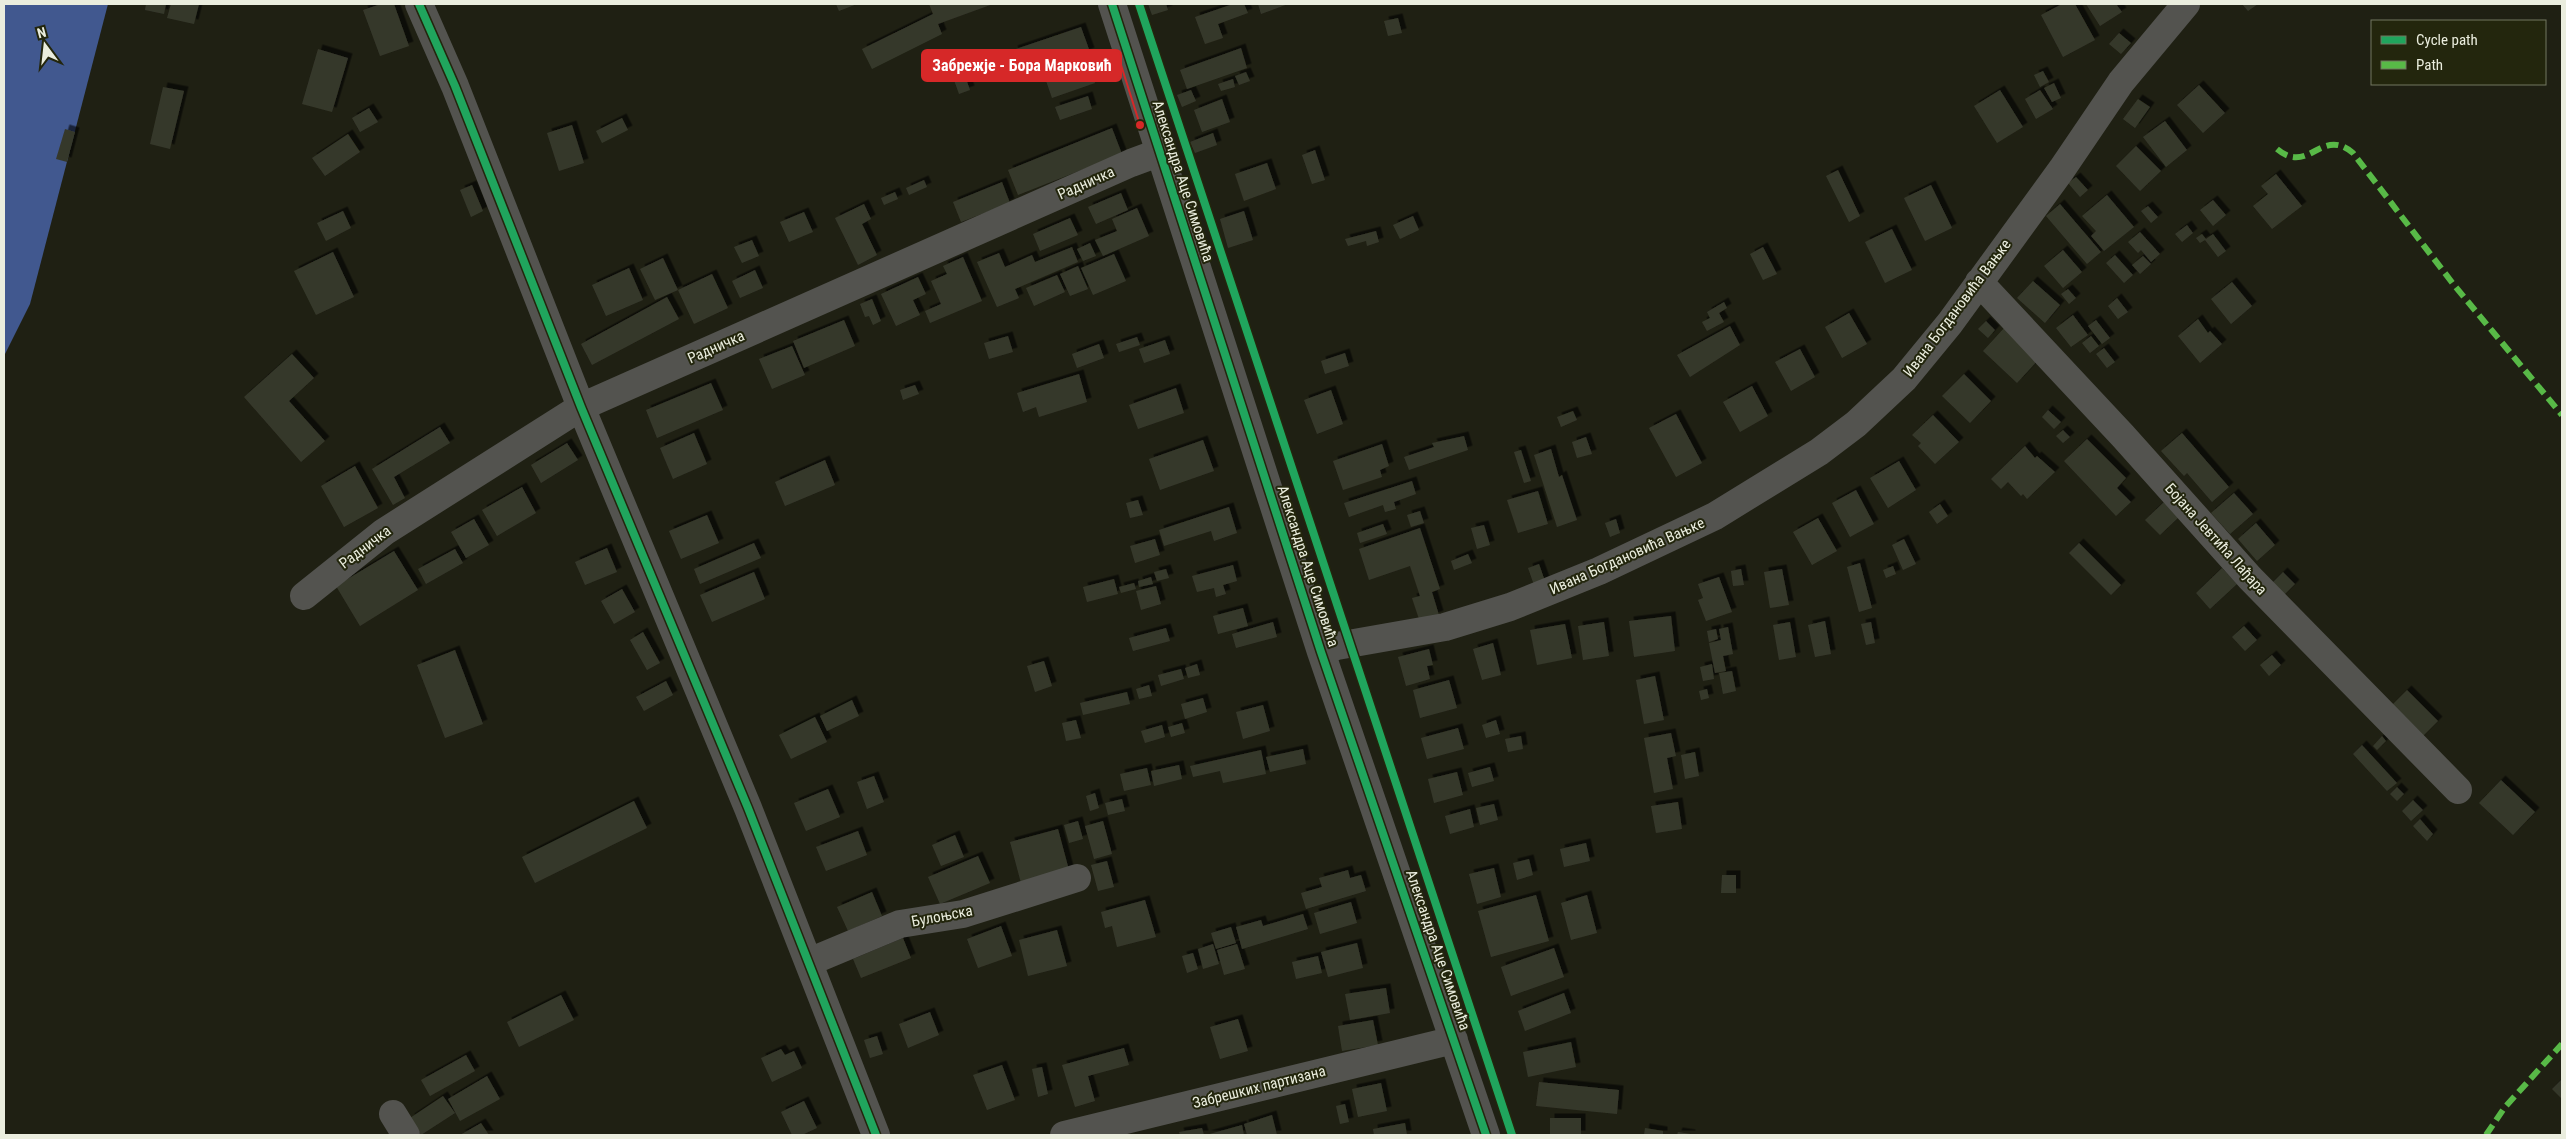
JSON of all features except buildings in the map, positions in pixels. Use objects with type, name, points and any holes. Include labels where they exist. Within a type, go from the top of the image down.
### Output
[{"type":"street","points":[[419,4],[455,86],[581,407],[810,962],[876,1135]]},
{"type":"street","name":"Александра Аце Симовића","points":[[1112,4],[1158,153],[1321,652],[1486,1135]]},
{"type":"street","name":"Ивана Богдановића Вањке","points":[[1321,652],[1337,646],[1445,627],[1510,607],[1599,571],[1716,516],[1819,452],[1856,424],[1904,380],[1950,323],[2062,169],[2121,82],[2186,4]]},
{"type":"street","name":"Радничка","points":[[304,596],[384,532],[581,407],[1131,163],[1158,153]]},
{"type":"street","name":"Бојана Јевтића Лађара","points":[[1979,282],[2123,436],[2250,578],[2458,790]]},
{"type":"street","name":"Булоњска","points":[[810,962],[900,924],[964,914],[1077,878]]},
{"type":"street","name":"Забрешких партизана","points":[[1064,1135],[1454,1040]]},
{"type":"water","points":[[4,4],[108,4],[30,304],[4,356]]},
{"type":"marked path","points":[[2277,149],[2288,156],[2298,157],[2332,145],[2342,146],[2353,153],[2454,285],[2562,415]]},
{"type":"marked path","points":[[2486,1135],[2505,1107],[2562,1044]]},
{"type":"cycle path","points":[[419,4],[455,86],[581,407],[748,808],[876,1135]]},
{"type":"cycle path","points":[[1112,4],[1321,652],[1486,1135]]},
{"type":"cycle path","points":[[1139,4],[1512,1135]]},
{"type":"place","name":"Забрежје - Бора Марковић","points":[[1140,125]]}]
